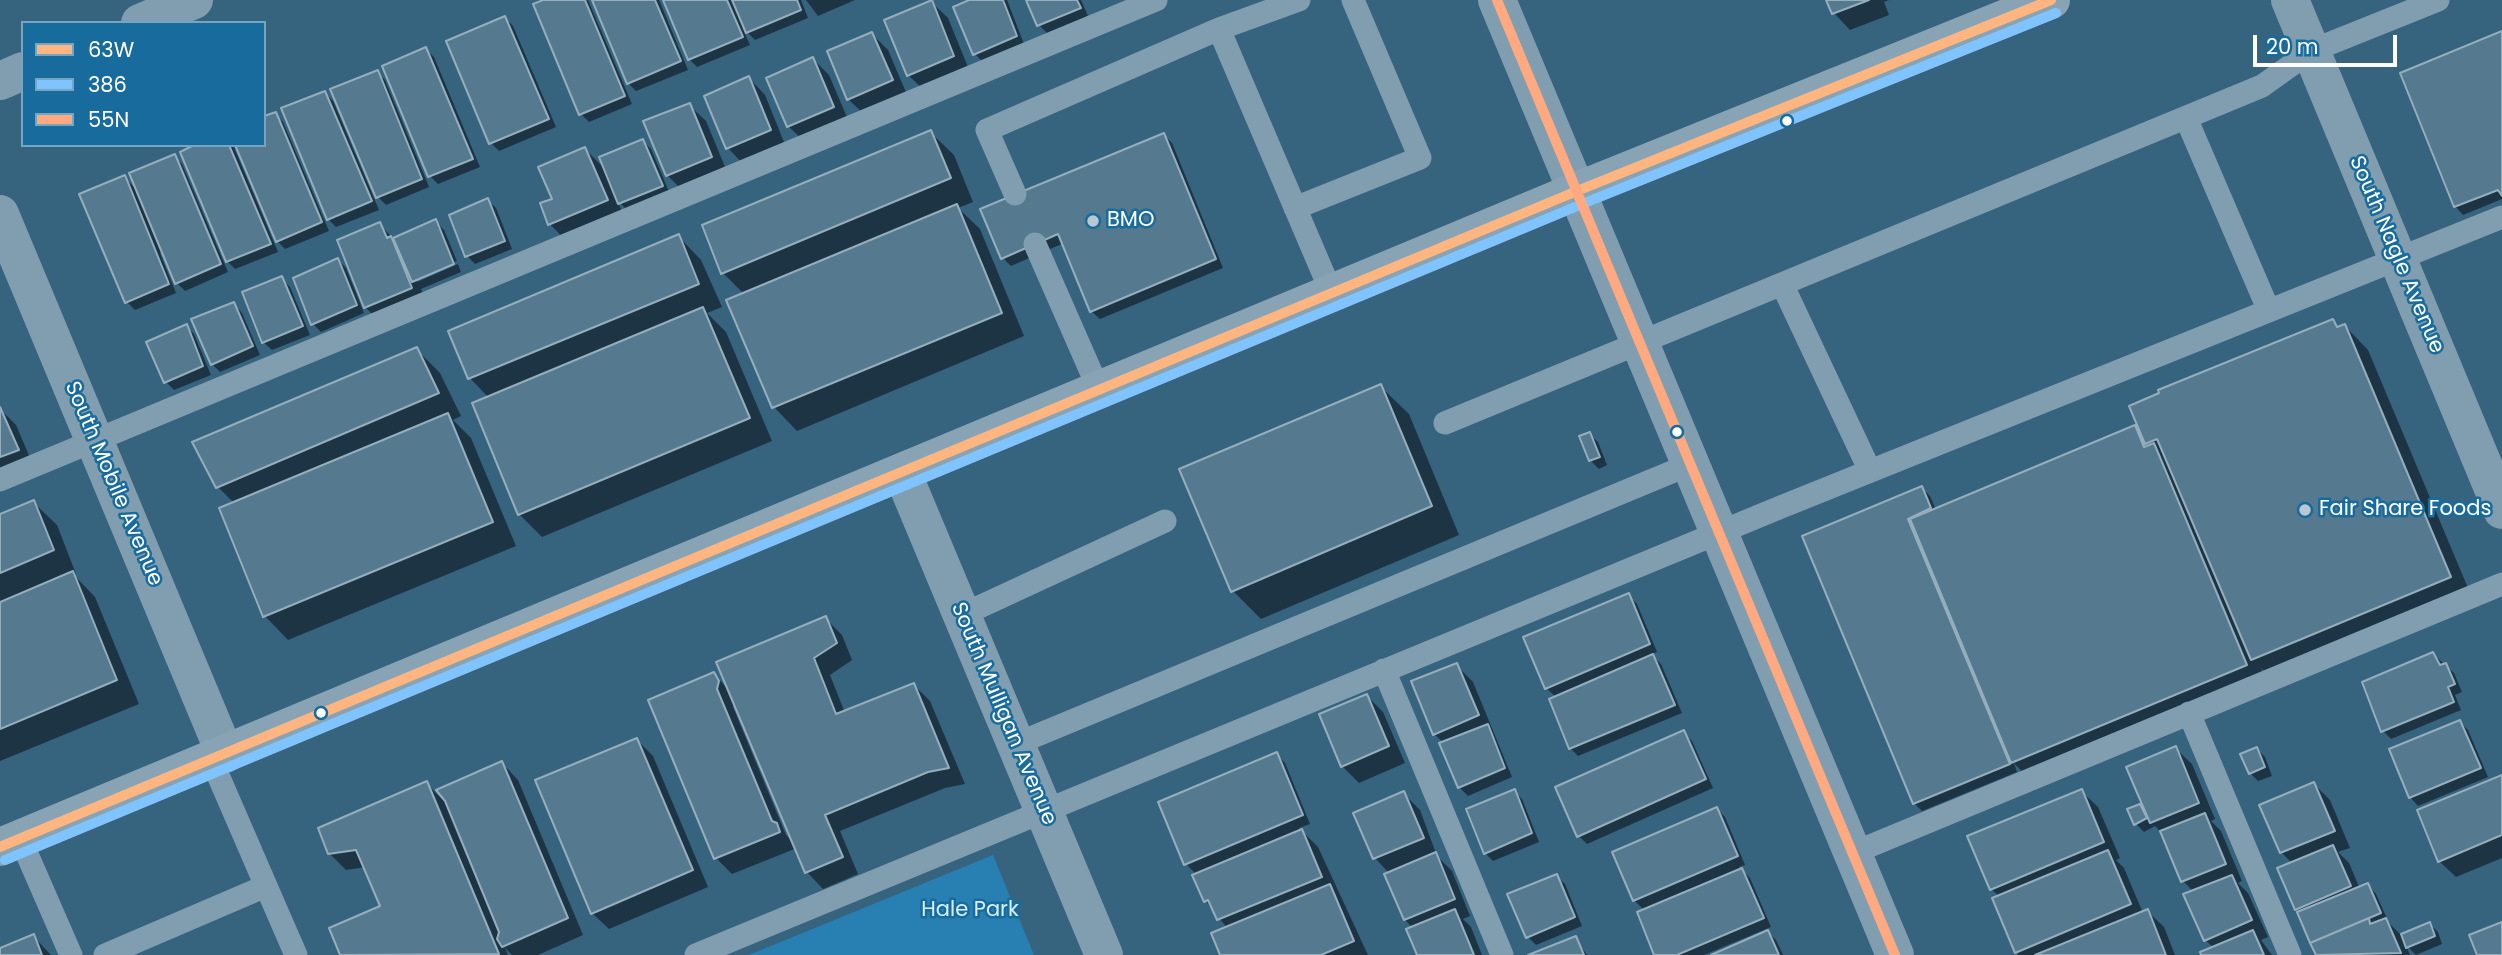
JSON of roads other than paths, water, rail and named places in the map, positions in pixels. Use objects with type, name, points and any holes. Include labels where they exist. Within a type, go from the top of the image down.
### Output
[{"type":"main road","points":[[10,843],[1577,191],[2051,0]]},
{"type":"street","points":[[145,21],[194,0]]},
{"type":"street","points":[[1497,0],[1895,955]]},
{"type":"street","name":"South Nagle Avenue","points":[[2290,0],[2502,510]]},
{"type":"street","points":[[0,81],[21,72]]},
{"type":"street","name":"South Mobile Avenue","points":[[0,214],[95,440],[218,756]]},
{"type":"street","name":"South Mulligan Avenue","points":[[902,472],[1104,955]]},
{"type":"lane","points":[[0,480],[1113,8],[1156,0]]},
{"type":"lane","points":[[1015,194],[987,130],[1219,29],[1299,0]]},
{"type":"lane","points":[[1295,208],[1420,158],[1353,0]]},
{"type":"lane","points":[[1445,423],[2262,86],[2311,51],[2438,0]]},
{"type":"lane","points":[[1219,29],[1332,294]]},
{"type":"lane","points":[[2186,118],[2269,311]]},
{"type":"lane","points":[[696,955],[1719,532],[2502,217]]},
{"type":"lane","points":[[1035,244],[1099,390]]},
{"type":"lane","points":[[1782,284],[1870,471]]},
{"type":"lane","points":[[1016,744],[1691,464]]},
{"type":"lane","points":[[962,615],[1165,521]]},
{"type":"lane","points":[[1853,853],[2502,584]]},
{"type":"lane","points":[[1384,670],[1502,955]]},
{"type":"lane","points":[[2189,713],[2290,955]]},
{"type":"lane","points":[[218,756],[266,886],[296,955]]},
{"type":"lane","points":[[10,843],[71,955]]},
{"type":"lane","points":[[105,955],[266,886]]},
{"type":"place","name":"BMO","points":[[1093,221]]},
{"type":"place","name":"Fair Share Foods","points":[[2305,510]]},
{"type":"park label","name":"Hale Park","points":[[970,911]]}]
